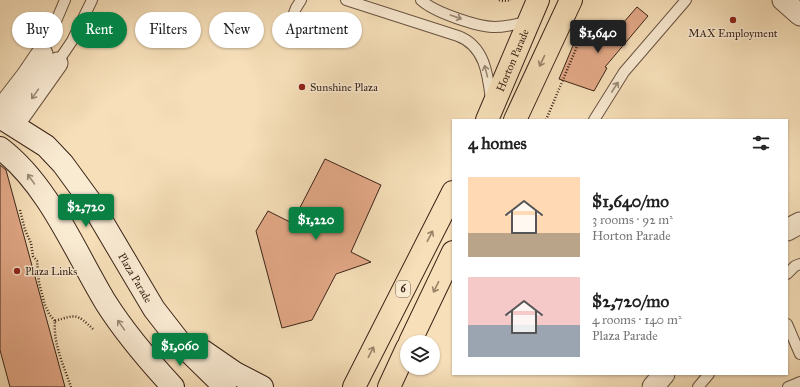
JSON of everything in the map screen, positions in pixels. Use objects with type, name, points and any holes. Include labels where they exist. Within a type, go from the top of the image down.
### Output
[{"type":"main road","name":"Horton Parade","points":[[490,115],[538,0]]},
{"type":"main road","points":[[516,119],[571,0]]},
{"type":"main road","name":"Plaza Parade","points":[[3,123],[46,146],[63,164],[90,201],[139,285],[164,322],[195,359],[225,387]]},
{"type":"main road","points":[[0,148],[15,160],[29,176],[54,211],[107,305],[128,334],[173,387]]},
{"type":"main road","name":"6","points":[[354,387],[452,194]]},
{"type":"main road","points":[[413,335],[452,254]]},
{"type":"main road","points":[[164,322],[235,373],[262,387]]},
{"type":"main road","points":[[388,387],[400,362]]},
{"type":"street","points":[[783,0],[800,15]]},
{"type":"street","points":[[3,123],[50,59]]},
{"type":"street","points":[[788,229],[800,223]]},
{"type":"street","points":[[654,387],[663,375]]},
{"type":"lane","points":[[59,12],[62,0]]},
{"type":"lane","points":[[60,12],[65,0]]},
{"type":"lane","points":[[83,12],[85,0]]},
{"type":"lane","points":[[85,12],[92,0]]},
{"type":"lane","points":[[294,12],[301,0]]},
{"type":"lane","points":[[346,0],[458,36],[469,42],[478,50],[485,65],[488,79],[490,115]]},
{"type":"lane","points":[[422,0],[436,10],[485,26],[501,27],[529,21]]},
{"type":"lane","points":[[595,119],[624,72],[686,0]]},
{"type":"lane","points":[[50,59],[71,42]]},
{"type":"lane","points":[[50,59],[52,48]]},
{"type":"lane","points":[[788,273],[795,266],[800,264]]},
{"type":"lane","points":[[788,326],[800,354]]},
{"type":"lane","points":[[698,387],[707,375]]},
{"type":"lane","points":[[788,387],[800,382]]},
{"type":"path","points":[[499,0],[511,0]]},
{"type":"path","points":[[546,119],[581,37],[590,28],[602,20]]},
{"type":"path","points":[[20,210],[25,230],[31,243],[33,256],[37,261],[39,283],[45,305],[49,314],[55,321],[54,332],[65,373],[71,387]]},
{"type":"path","points":[[55,321],[71,316],[80,317],[93,329]]},
{"type":"building","points":[[637,7],[648,16],[605,67],[607,68],[594,91],[559,79],[577,36],[603,46]]},
{"type":"building","points":[[325,159],[381,185],[351,252],[371,262],[336,274],[312,320],[282,328],[256,231],[268,211],[292,223]]},
{"type":"building","name":"Plaza Links","points":[[0,165],[6,170],[65,387],[10,387],[0,350]]},
{"type":"place","name":"MAX Employment","points":[[733,20]]},
{"type":"place","name":"Sunshine Plaza","points":[[302,87]]},
{"type":"place","name":"Plaza Links","points":[[17,271]]}]
